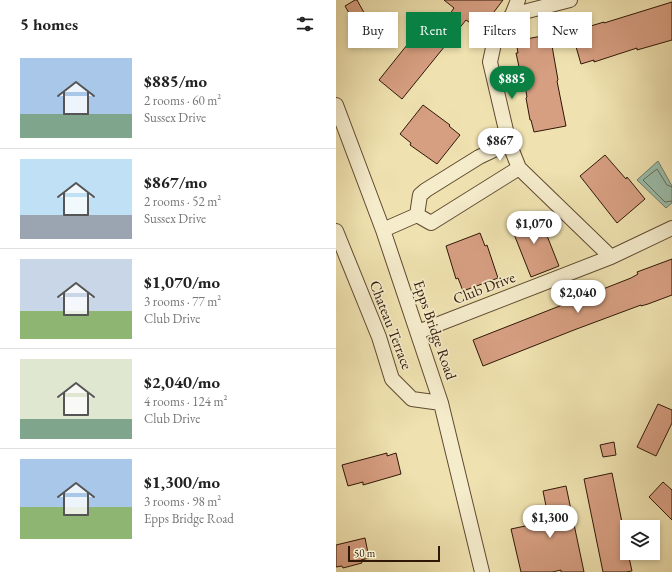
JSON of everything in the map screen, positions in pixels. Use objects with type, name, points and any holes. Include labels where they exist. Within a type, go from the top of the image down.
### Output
[{"type":"street","points":[[513,12],[518,0]]},
{"type":"street","points":[[520,12],[570,0]]},
{"type":"street","points":[[493,48],[490,62],[509,143],[518,168],[611,257]]},
{"type":"street","name":"Epps Bridge Road","points":[[336,105],[383,230],[441,403],[482,572]]},
{"type":"street","points":[[417,215],[420,195],[426,190],[479,157],[509,143]]},
{"type":"street","points":[[417,215],[431,223],[518,168]]},
{"type":"street","points":[[383,230],[417,215]]},
{"type":"street","name":"Club Drive","points":[[418,332],[611,257],[672,228]]},
{"type":"street","name":"Chateau Terrace","points":[[336,231],[379,337],[392,379],[412,399],[441,403]]},
{"type":"water","points":[[658,161],[672,186],[672,203],[666,208],[637,180]]},
{"type":"building","points":[[357,0],[364,12],[348,12],[345,6]]},
{"type":"building","points":[[444,0],[503,0],[494,12],[469,12],[469,22],[466,20],[461,26],[461,12],[451,12],[454,8]]},
{"type":"building","points":[[672,2],[672,40],[637,50],[637,48],[594,62],[594,60],[581,64],[576,48],[592,48],[592,26]]},
{"type":"building","points":[[538,37],[538,48],[552,48],[566,126],[534,132],[530,120],[523,75],[521,76],[516,53],[518,53],[517,48],[530,48],[530,38]]},
{"type":"building","points":[[406,46],[406,48],[443,48],[402,99],[379,80]]},
{"type":"building","points":[[423,105],[450,125],[449,126],[460,135],[437,164],[410,145],[411,143],[400,134]]},
{"type":"building","points":[[605,155],[626,179],[627,177],[645,199],[617,223],[580,176]]},
{"type":"building","points":[[538,213],[559,266],[531,277],[510,224]]},
{"type":"building","points":[[480,233],[485,246],[487,245],[498,278],[463,291],[458,278],[456,279],[446,246]]},
{"type":"building","points":[[672,259],[672,295],[574,330],[483,366],[473,340],[631,278],[638,274],[637,272]]},
{"type":"building","points":[[658,404],[672,410],[672,423],[656,456],[637,447]]},
{"type":"building","points":[[614,442],[616,455],[603,457],[600,445]]},
{"type":"building","points":[[387,453],[387,456],[396,453],[401,474],[363,485],[363,482],[348,486],[342,465]]},
{"type":"building","points":[[612,473],[622,520],[620,520],[620,560],[630,560],[632,571],[603,572],[584,479]]},
{"type":"building","points":[[663,482],[672,490],[672,520],[649,497]]},
{"type":"building","points":[[566,486],[584,572],[561,572],[561,570],[552,572],[521,572],[511,529],[549,521],[543,491]]},
{"type":"building","points":[[365,538],[369,558],[361,560],[362,563],[343,568],[342,566],[336,567],[336,545]]}]
